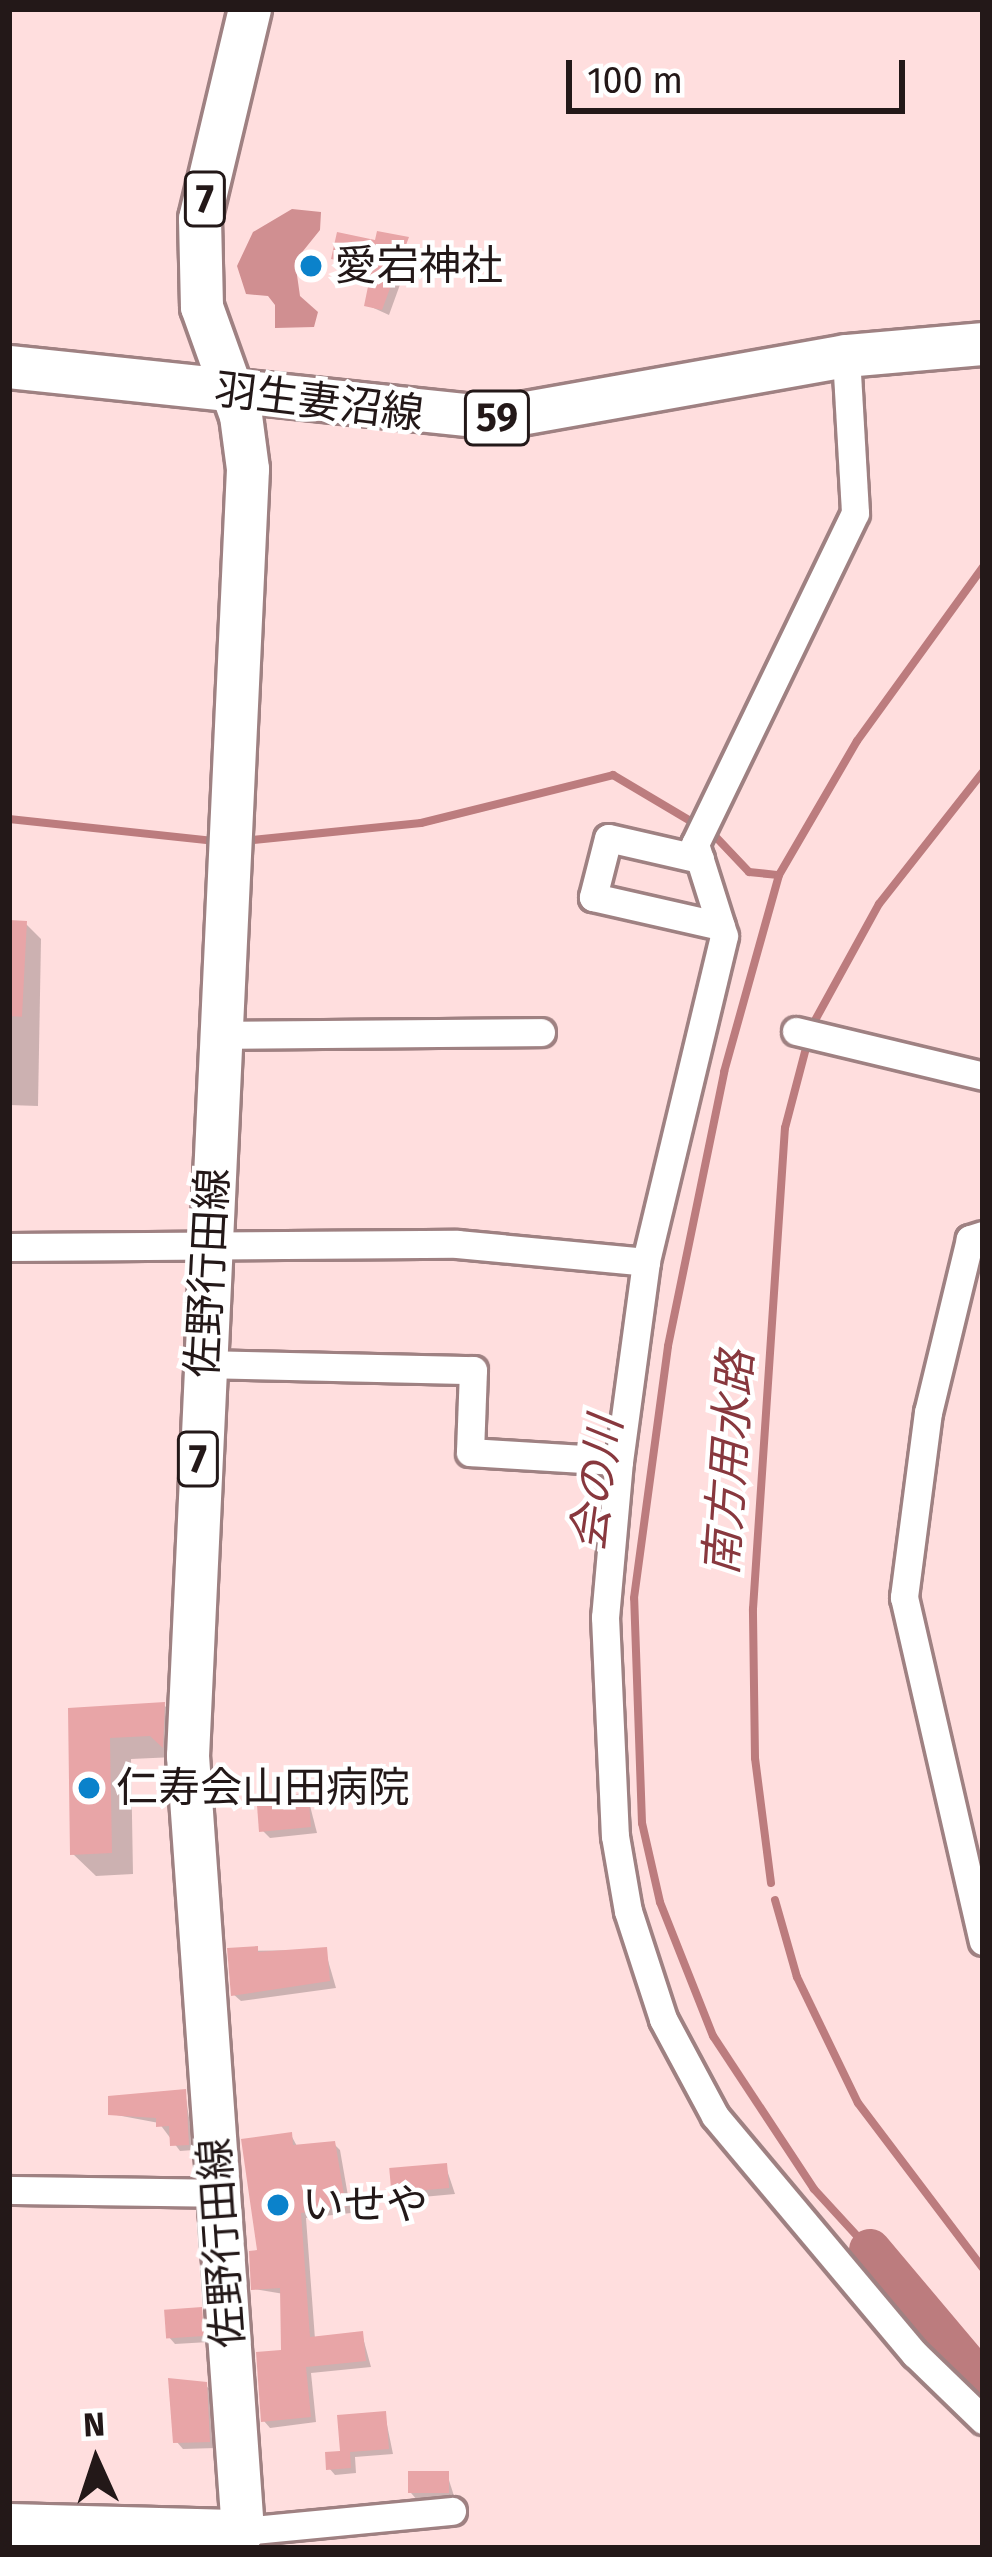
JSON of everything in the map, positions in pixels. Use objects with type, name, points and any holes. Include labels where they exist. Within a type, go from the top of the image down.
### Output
[{"type":"main road","name":"佐野行田線","points":[[243,2531],[188,1756],[248,469],[231,390],[202,307],[200,219],[250,9]]},
{"type":"main road","name":"羽生妻沼線","points":[[9,368],[231,390],[428,417],[498,418],[846,356],[983,344]]},
{"type":"main road","points":[[9,2525],[243,2531]]},
{"type":"street","points":[[846,356],[855,513],[695,844],[721,926],[646,1262],[619,1461],[605,1617],[615,1836],[628,1911],[663,2020],[716,2116],[914,2354],[983,2420]]},
{"type":"street","points":[[700,859],[608,838],[593,897],[721,926]]},
{"type":"street","points":[[796,1031],[983,1076]]},
{"type":"street","points":[[220,1035],[541,1032]]},
{"type":"street","points":[[983,1235],[970,1239],[928,1412],[904,1597],[983,1941]]},
{"type":"street","points":[[9,1247],[457,1244],[646,1262]]},
{"type":"street","points":[[204,1364],[472,1370],[470,1452],[619,1461]]},
{"type":"street","points":[[9,2190],[219,2193]]},
{"type":"street","points":[[243,2531],[452,2511]]},
{"type":"shaded area","points":[[292,209],[321,212],[320,230],[295,261],[300,296],[318,312],[314,327],[275,328],[275,305],[268,296],[246,294],[237,266],[253,232]]},
{"type":"building","points":[[377,231],[409,237],[382,310],[364,306],[372,267],[331,259],[337,232],[375,240]]},
{"type":"building","points":[[9,920],[27,921],[22,1017],[9,1016]]},
{"type":"building","points":[[165,1702],[163,1748],[150,1736],[110,1738],[112,1853],[70,1855],[68,1708]]},
{"type":"building","points":[[308,1791],[311,1827],[259,1832],[257,1805]]},
{"type":"building","points":[[258,1946],[258,1952],[327,1947],[330,1981],[231,1996],[227,1948]]},
{"type":"building","points":[[186,2089],[189,2145],[170,2146],[169,2126],[156,2127],[156,2118],[108,2115],[108,2096]]},
{"type":"building","points":[[292,2132],[293,2145],[335,2141],[346,2207],[301,2213],[310,2337],[363,2331],[366,2361],[306,2367],[311,2417],[261,2422],[256,2352],[281,2350],[280,2288],[251,2290],[249,2251],[257,2250],[241,2139]]},
{"type":"building","points":[[447,2163],[449,2188],[391,2193],[389,2168]]},
{"type":"building","points":[[202,2307],[204,2336],[166,2339],[164,2310]]},
{"type":"building","points":[[168,2378],[207,2382],[210,2442],[173,2443]]},
{"type":"building","points":[[386,2411],[389,2449],[350,2452],[351,2468],[326,2470],[325,2452],[340,2451],[337,2415]]},
{"type":"building","points":[[408,2471],[449,2471],[449,2493],[408,2493]]},
{"type":"waterway","name":"会の川","points":[[870,2250],[814,2189],[713,2036],[660,1902],[642,1823],[634,1598],[668,1346],[724,1072],[779,875],[857,741],[983,567]]},
{"type":"waterway","name":"南方用水路","points":[[813,1024],[879,904],[983,772]]},
{"type":"waterway","points":[[243,841],[421,823],[613,775],[714,835],[749,872],[779,875]]},
{"type":"waterway","points":[[9,819],[216,841]]},
{"type":"waterway","name":"南方用水路","points":[[771,1883],[755,1758],[753,1609],[785,1128],[806,1048]]},
{"type":"waterway","name":"南方用水路","points":[[775,1900],[797,1977],[858,2103],[983,2268]]},
{"type":"waterway","name":"会の川","points":[[870,2250],[983,2384]]},
{"type":"place","name":"愛宕神社","points":[[311,266]]},
{"type":"place","name":"仁寿会山田病院","points":[[89,1788]]},
{"type":"place","name":"いせや","points":[[278,2205]]}]
